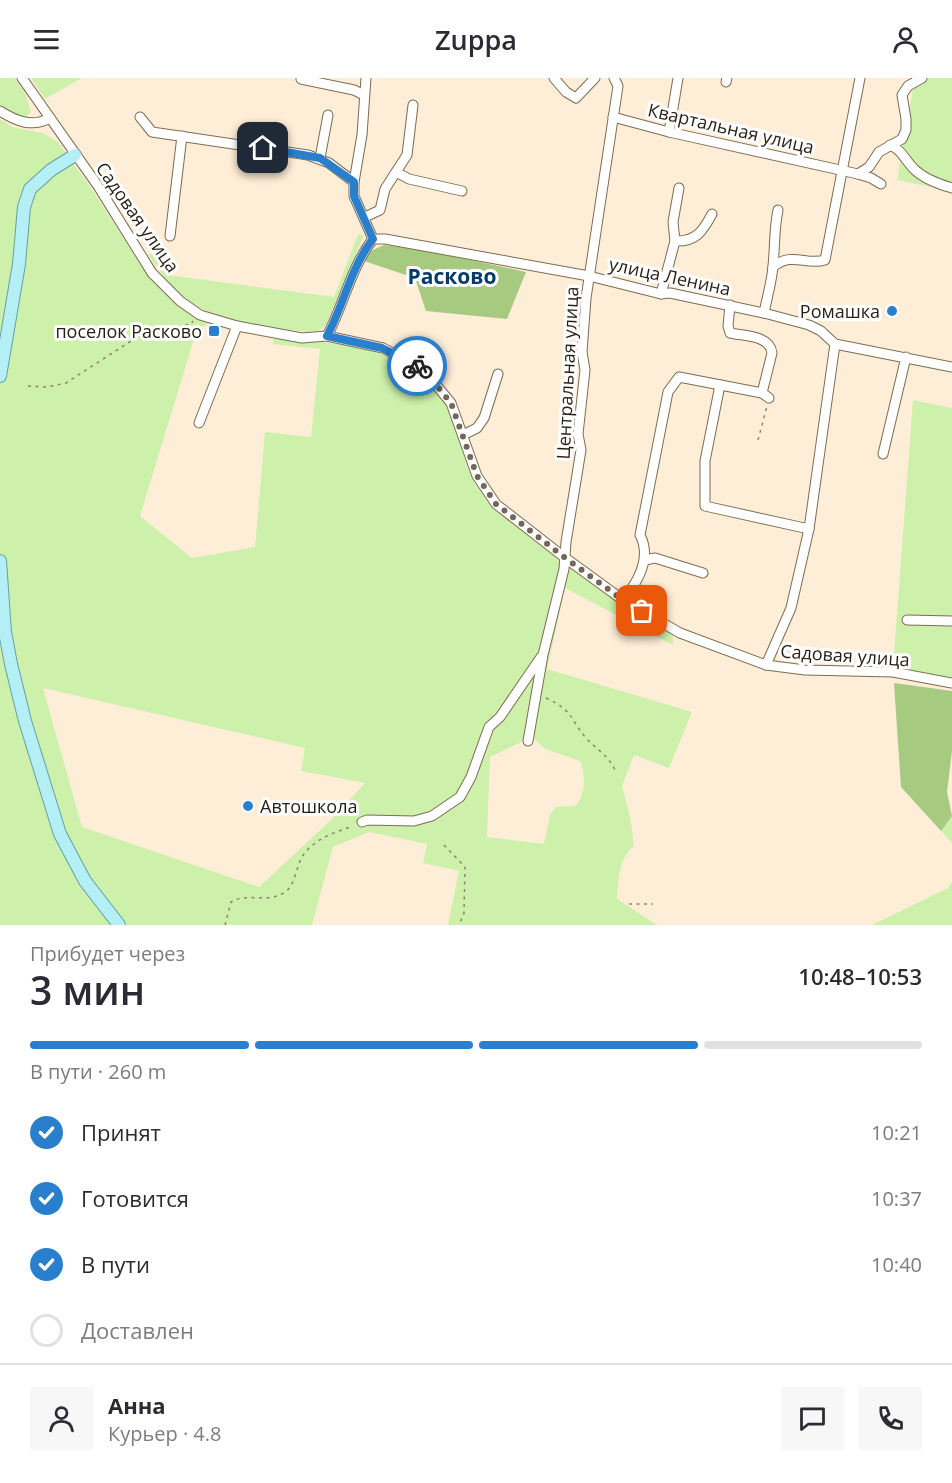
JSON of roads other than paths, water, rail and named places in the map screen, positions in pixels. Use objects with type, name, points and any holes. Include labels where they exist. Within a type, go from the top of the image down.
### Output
[{"type":"main road","points":[[0,376],[19,264],[24,207],[30,189],[51,170],[75,155]]},
{"type":"main road","points":[[0,561],[5,632],[11,664],[60,834],[85,881],[119,925]]},
{"type":"street","name":"Садовая улица","points":[[22,78],[98,186],[152,273],[180,301],[200,315],[237,326],[302,338],[327,336],[382,348],[423,369],[451,403],[477,476],[496,504],[623,600],[680,633],[766,665],[805,670],[893,672],[952,683]]},
{"type":"street","points":[[327,336],[336,320],[360,258],[373,239],[354,196],[366,78]]},
{"type":"street","points":[[554,78],[566,92],[576,98],[594,78]]},
{"type":"street","name":"Центральная улица","points":[[528,741],[543,655],[564,569],[581,450],[578,434],[585,370],[582,352],[586,298],[618,86],[614,78]]},
{"type":"street","points":[[669,132],[678,78]]},
{"type":"street","points":[[773,267],[782,260],[819,262],[825,260],[860,78]]},
{"type":"street","points":[[858,174],[869,167],[879,152],[902,139],[906,129],[902,95],[908,87],[922,78]]},
{"type":"street","points":[[301,79],[354,90],[364,95]]},
{"type":"street","points":[[365,218],[380,210],[385,189],[407,155],[414,105]]},
{"type":"street","points":[[0,111],[17,122],[40,124],[50,118]]},
{"type":"street","points":[[320,158],[328,115]]},
{"type":"street","points":[[140,117],[152,132],[320,158],[354,182]]},
{"type":"street","name":"Квартальная улица","points":[[613,117],[669,132],[858,174],[881,184]]},
{"type":"street","points":[[170,236],[182,136]]},
{"type":"street","points":[[890,145],[898,148],[924,178],[952,188]]},
{"type":"street","points":[[396,172],[409,179],[462,191]]},
{"type":"street","points":[[661,294],[675,241],[673,222],[679,188]]},
{"type":"street","points":[[764,312],[773,267],[778,210]]},
{"type":"street","points":[[675,241],[686,242],[697,236],[706,226],[712,214]]},
{"type":"street","name":"улица Ленина","points":[[373,239],[385,239],[589,276],[661,294],[670,293],[764,312],[809,325],[821,331],[835,344],[952,367]]},
{"type":"street","points":[[623,600],[633,589],[645,560],[645,544],[640,535],[668,392],[679,377],[765,395],[771,347],[765,340],[730,333],[728,326],[730,305]]},
{"type":"street","points":[[199,423],[237,326]]},
{"type":"street","points":[[766,665],[791,608],[809,529],[835,344]]},
{"type":"street","points":[[883,454],[906,357]]},
{"type":"street","points":[[463,435],[477,428],[484,418],[498,374]]},
{"type":"street","points":[[720,385],[705,461],[705,506],[809,529]]},
{"type":"street","points":[[645,560],[655,558],[703,573]]},
{"type":"street","points":[[906,620],[952,621]]},
{"type":"street","points":[[362,822],[414,820],[432,816],[460,797],[471,777],[489,727],[500,717],[543,655]]},
{"type":"place","name":"Ромашка","points":[[892,311]]},
{"type":"place","name":"поселок Расково","points":[[214,331]]},
{"type":"place","name":"Автошкола","points":[[248,806]]},
{"type":"district","name":"Расково","points":[[452,276]]}]
